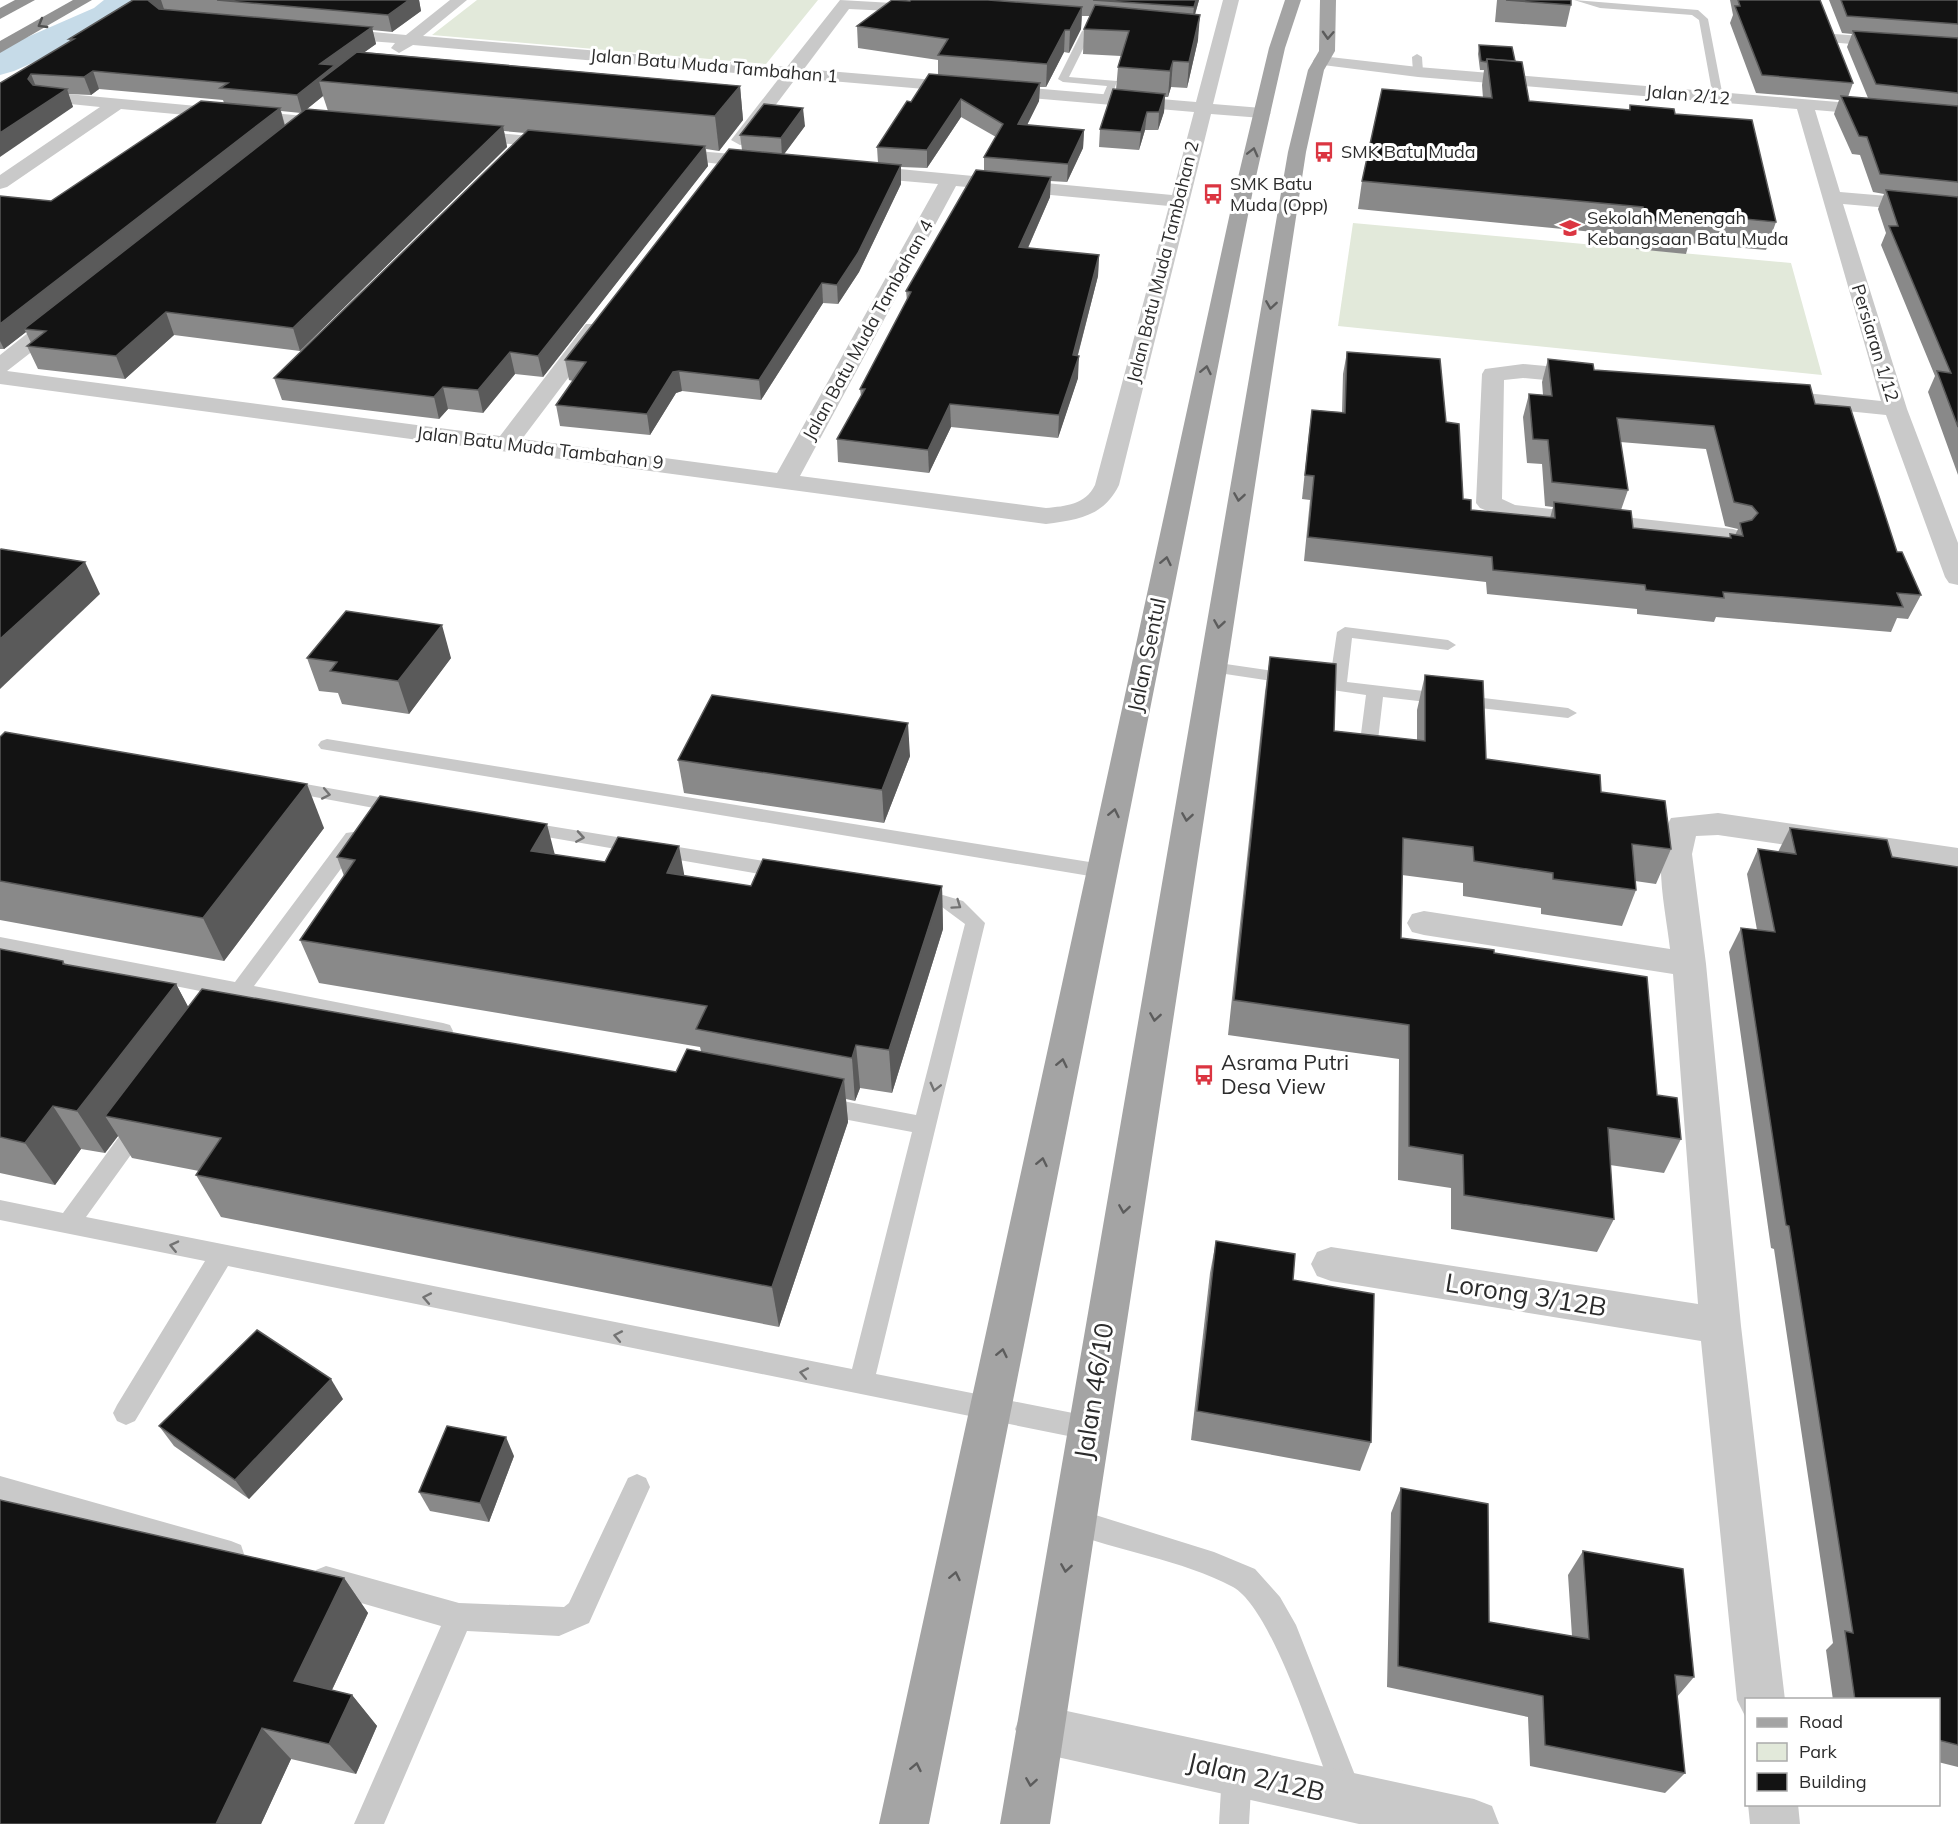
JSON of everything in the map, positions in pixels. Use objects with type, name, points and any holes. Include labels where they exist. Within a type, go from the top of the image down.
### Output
[{"type":"highway","points":[[0,14],[27,0]]},
{"type":"highway","points":[[0,48],[84,0]]},
{"type":"main road","points":[[1212,667],[1281,247],[1283,120],[1271,74],[1293,0]]},
{"type":"main road","points":[[1283,120],[1310,96],[1319,65],[1327,51],[1329,0]]},
{"type":"main road","points":[[1271,74],[1294,63],[1277,48]]},
{"type":"main road","points":[[1283,120],[1310,96]]},
{"type":"main road","name":"Jalan Sentul","points":[[990,1410],[1244,190],[1283,120]]},
{"type":"main road","name":"Jalan 46/10","points":[[1025,1824],[1212,667]]},
{"type":"main road","points":[[904,1824],[990,1410]]},
{"type":"street","points":[[385,59],[459,0]]},
{"type":"street","name":"Jalan Batu Muda Tambahan 2","points":[[1080,512],[1102,497],[1107,485],[1202,108],[1217,32],[1231,0]]},
{"type":"street","points":[[711,178],[846,2],[939,11]]},
{"type":"street","points":[[1827,19],[1842,59]]},
{"type":"street","points":[[1069,21],[1105,24]]},
{"type":"street","name":"Jalan Batu Muda Tambahan 1","points":[[316,32],[1202,108],[1283,120]]},
{"type":"street","points":[[1834,39],[1958,48]]},
{"type":"street","name":"Jalan 2/12","points":[[1319,65],[1382,74],[1418,64],[1718,97],[1958,117]]},
{"type":"street","points":[[1853,89],[1861,109]]},
{"type":"street","points":[[46,97],[354,125]]},
{"type":"street","points":[[0,183],[118,104]]},
{"type":"street","points":[[743,104],[766,106]]},
{"type":"street","name":"Persiaran 1/12","points":[[1804,104],[1895,409],[1956,570]]},
{"type":"street","points":[[289,136],[326,106]]},
{"type":"street","points":[[446,134],[585,146]]},
{"type":"street","points":[[510,158],[527,141]]},
{"type":"street","points":[[644,152],[784,165]]},
{"type":"street","points":[[844,170],[1178,201]]},
{"type":"street","name":"Jalan Batu Muda Tambahan 4","points":[[785,480],[951,180]]},
{"type":"street","points":[[1830,197],[1958,208]]},
{"type":"street","points":[[0,366],[84,299]]},
{"type":"street","points":[[506,444],[608,311]]},
{"type":"street","points":[[1616,380],[1523,370],[1493,374],[1489,503],[1510,512],[1733,537]]},
{"type":"street","name":"Jalan Batu Muda Tambahan 9","points":[[0,377],[1046,516],[1080,512]]},
{"type":"street","points":[[1744,393],[1895,409]]},
{"type":"street","points":[[255,411],[272,394]]},
{"type":"street","points":[[1761,1698],[1720,1326],[1689,964],[1676,854],[1682,826],[1718,824],[1958,859]]},
{"type":"street","points":[[1424,923],[1689,964]]},
{"type":"street","name":"Lorong 3/12B","points":[[1331,1264],[1720,1326]]},
{"type":"street","name":"Jalan 2/12B","points":[[1039,1729],[1474,1824]]},
{"type":"street","points":[[1773,1806],[1775,1824]]},
{"type":"lane","points":[[1579,0],[1600,5],[1695,12],[1703,19],[1718,97]]},
{"type":"lane","points":[[1087,31],[1063,79],[1113,83],[1106,100]]},
{"type":"lane","points":[[1338,686],[1345,632],[1448,645]]},
{"type":"lane","points":[[1212,667],[1375,691],[1569,713]]},
{"type":"lane","points":[[1366,757],[1375,691]]},
{"type":"lane","points":[[327,745],[1102,871]]},
{"type":"lane","points":[[263,782],[425,811]]},
{"type":"lane","points":[[218,1020],[378,804]]},
{"type":"lane","points":[[506,825],[796,874]]},
{"type":"lane","points":[[861,1384],[975,923],[964,909],[948,899],[901,891]]},
{"type":"lane","points":[[0,944],[460,1035]]},
{"type":"lane","points":[[797,1101],[925,1126]]},
{"type":"lane","points":[[69,1222],[154,1107]]},
{"type":"lane","points":[[0,1210],[1088,1428]]},
{"type":"lane","points":[[126,1413],[221,1256]]},
{"type":"lane","points":[[298,1572],[459,1617],[559,1622],[570,1620],[579,1613],[637,1487]]},
{"type":"lane","points":[[0,1489],[253,1560]]},
{"type":"lane","points":[[1073,1521],[1214,1565],[1245,1578],[1270,1607],[1286,1635],[1349,1798]]},
{"type":"lane","points":[[369,1824],[459,1617]]},
{"type":"lane","points":[[1234,1824],[1237,1772]]},
{"type":"green space","points":[[477,0],[818,0],[766,64],[432,35]]},
{"type":"green space","points":[[1353,223],[1791,263],[1822,375],[1338,326]]},
{"type":"building","points":[[133,0],[152,0],[149,1],[159,9],[372,27],[320,64],[335,65],[297,95],[220,88],[228,83],[93,71],[84,77],[31,74],[28,79],[33,85],[67,89],[0,133],[0,83],[74,39],[69,39]]},
{"type":"building","points":[[217,0],[409,0],[388,15]]},
{"type":"building","points":[[892,0],[988,0],[1082,7],[1070,30],[1065,30],[1047,64],[938,55],[948,39],[857,26]]},
{"type":"building","points":[[1093,0],[1196,0],[1194,7]]},
{"type":"building","points":[[1506,0],[1571,0],[1571,5]]},
{"type":"building","points":[[1738,0],[1820,0],[1853,83],[1762,75],[1735,6],[1740,6]]},
{"type":"building","points":[[1841,0],[1958,0],[1958,24],[1847,16]]},
{"type":"building","points":[[1095,5],[1200,15],[1189,62],[1173,61],[1170,71],[1118,67],[1129,31],[1084,29]]},
{"type":"building","points":[[1853,31],[1958,38],[1958,93],[1876,84]]},
{"type":"building","points":[[1479,45],[1512,47],[1515,61],[1487,59],[1486,62],[1481,61]]},
{"type":"building","points":[[357,52],[740,86],[715,116],[319,81]]},
{"type":"building","points":[[1487,59],[1522,62],[1529,101],[1630,110],[1630,105],[1674,109],[1675,114],[1752,120],[1776,222],[1693,214],[1695,225],[1645,221],[1643,207],[1362,181],[1382,89],[1492,98]]},
{"type":"building","points":[[929,74],[1040,83],[1018,124],[1084,130],[1068,164],[984,157],[1003,124],[961,99],[927,150],[877,147],[907,101],[911,102]]},
{"type":"building","points":[[1113,89],[1165,94],[1159,112],[1147,112],[1141,132],[1100,129]]},
{"type":"building","points":[[1841,96],[1958,106],[1958,182],[1880,174],[1867,137],[1859,136]]},
{"type":"building","points":[[201,101],[280,108],[0,324],[0,196],[51,201]]},
{"type":"building","points":[[764,104],[803,108],[781,138],[740,135]]},
{"type":"building","points":[[306,109],[503,126],[293,328],[166,312],[116,356],[27,346],[46,331],[24,329]]},
{"type":"building","points":[[528,130],[705,146],[538,356],[510,352],[478,390],[443,387],[434,397],[274,378]]},
{"type":"building","points":[[729,149],[901,165],[858,253],[837,285],[822,283],[759,380],[673,372],[647,414],[556,405],[586,362],[565,360]]},
{"type":"building","points":[[976,170],[1051,177],[1019,247],[1099,255],[1073,355],[1079,356],[1059,415],[950,404],[928,450],[837,439],[865,389],[860,389],[911,292],[906,291]]},
{"type":"building","points":[[1886,190],[1958,197],[1958,427],[1937,371],[1951,373],[1889,226],[1898,226]]},
{"type":"building","points":[[1347,352],[1440,359],[1446,422],[1459,424],[1463,499],[1471,500],[1471,510],[1555,518],[1554,502],[1631,511],[1633,528],[1731,538],[1730,534],[1743,536],[1740,523],[1752,520],[1758,513],[1752,506],[1734,502],[1714,426],[1617,418],[1628,490],[1552,482],[1548,440],[1533,439],[1529,394],[1552,396],[1548,359],[1593,364],[1594,370],[1810,385],[1815,404],[1850,407],[1897,552],[1902,552],[1921,595],[1897,593],[1903,607],[1723,592],[1724,598],[1646,590],[1645,585],[1493,570],[1492,557],[1308,537],[1314,476],[1305,475],[1312,410],[1345,413]]},
{"type":"building","points":[[0,550],[85,562],[0,639]]},
{"type":"building","points":[[346,611],[442,625],[398,681],[330,671],[337,662],[307,658]]},
{"type":"building","points":[[1270,657],[1336,664],[1334,731],[1425,741],[1425,675],[1483,681],[1486,759],[1600,775],[1601,792],[1665,801],[1671,849],[1632,844],[1636,890],[1553,879],[1553,873],[1474,861],[1473,847],[1403,838],[1401,938],[1494,950],[1494,953],[1647,977],[1657,1095],[1677,1098],[1681,1139],[1608,1128],[1614,1219],[1464,1195],[1463,1155],[1409,1146],[1409,1025],[1234,1000]]},
{"type":"building","points":[[712,695],[908,723],[882,790],[678,760]]},
{"type":"building","points":[[5,732],[307,784],[203,918],[0,881],[0,737]]},
{"type":"building","points":[[380,796],[547,824],[531,851],[605,862],[618,837],[679,846],[667,873],[751,886],[763,859],[942,886],[889,1050],[856,1045],[852,1058],[696,1029],[707,1006],[300,940],[355,860],[337,857]]},
{"type":"building","points":[[1790,828],[1887,840],[1892,857],[1958,867],[1958,1745],[1940,1740],[1940,1698],[1855,1698],[1845,1631],[1853,1633],[1789,1226],[1786,1225],[1741,928],[1775,932],[1758,849],[1796,854]]},
{"type":"building","points":[[0,949],[63,961],[63,964],[176,984],[77,1111],[53,1106],[25,1143],[0,1137]]},
{"type":"building","points":[[202,989],[676,1072],[687,1049],[844,1079],[772,1287],[196,1175],[221,1138],[105,1116]]},
{"type":"building","points":[[1216,1241],[1295,1254],[1293,1280],[1374,1294],[1371,1442],[1197,1411]]},
{"type":"building","points":[[257,1330],[331,1379],[235,1480],[159,1426]]},
{"type":"building","points":[[447,1426],[506,1437],[480,1503],[419,1492]]},
{"type":"building","points":[[1401,1488],[1488,1504],[1489,1622],[1589,1639],[1583,1551],[1683,1569],[1694,1677],[1675,1675],[1685,1773],[1545,1745],[1543,1696],[1398,1666]]},
{"type":"building","points":[[0,1500],[344,1578],[294,1681],[352,1695],[329,1744],[262,1728],[216,1824],[0,1824]]},
{"type":"waterway","points":[[0,63],[107,16],[127,0]]},
{"type":"place","name":"SMK Batu Muda","points":[[1324,152]]},
{"type":"place","name":"SMK Batu Muda (Opp)","points":[[1213,194]]},
{"type":"place","name":"Sekolah Menengah Kebangsaan Batu Muda","points":[[1570,228]]},
{"type":"place","name":"Asrama Putri Desa View","points":[[1204,1075]]}]
